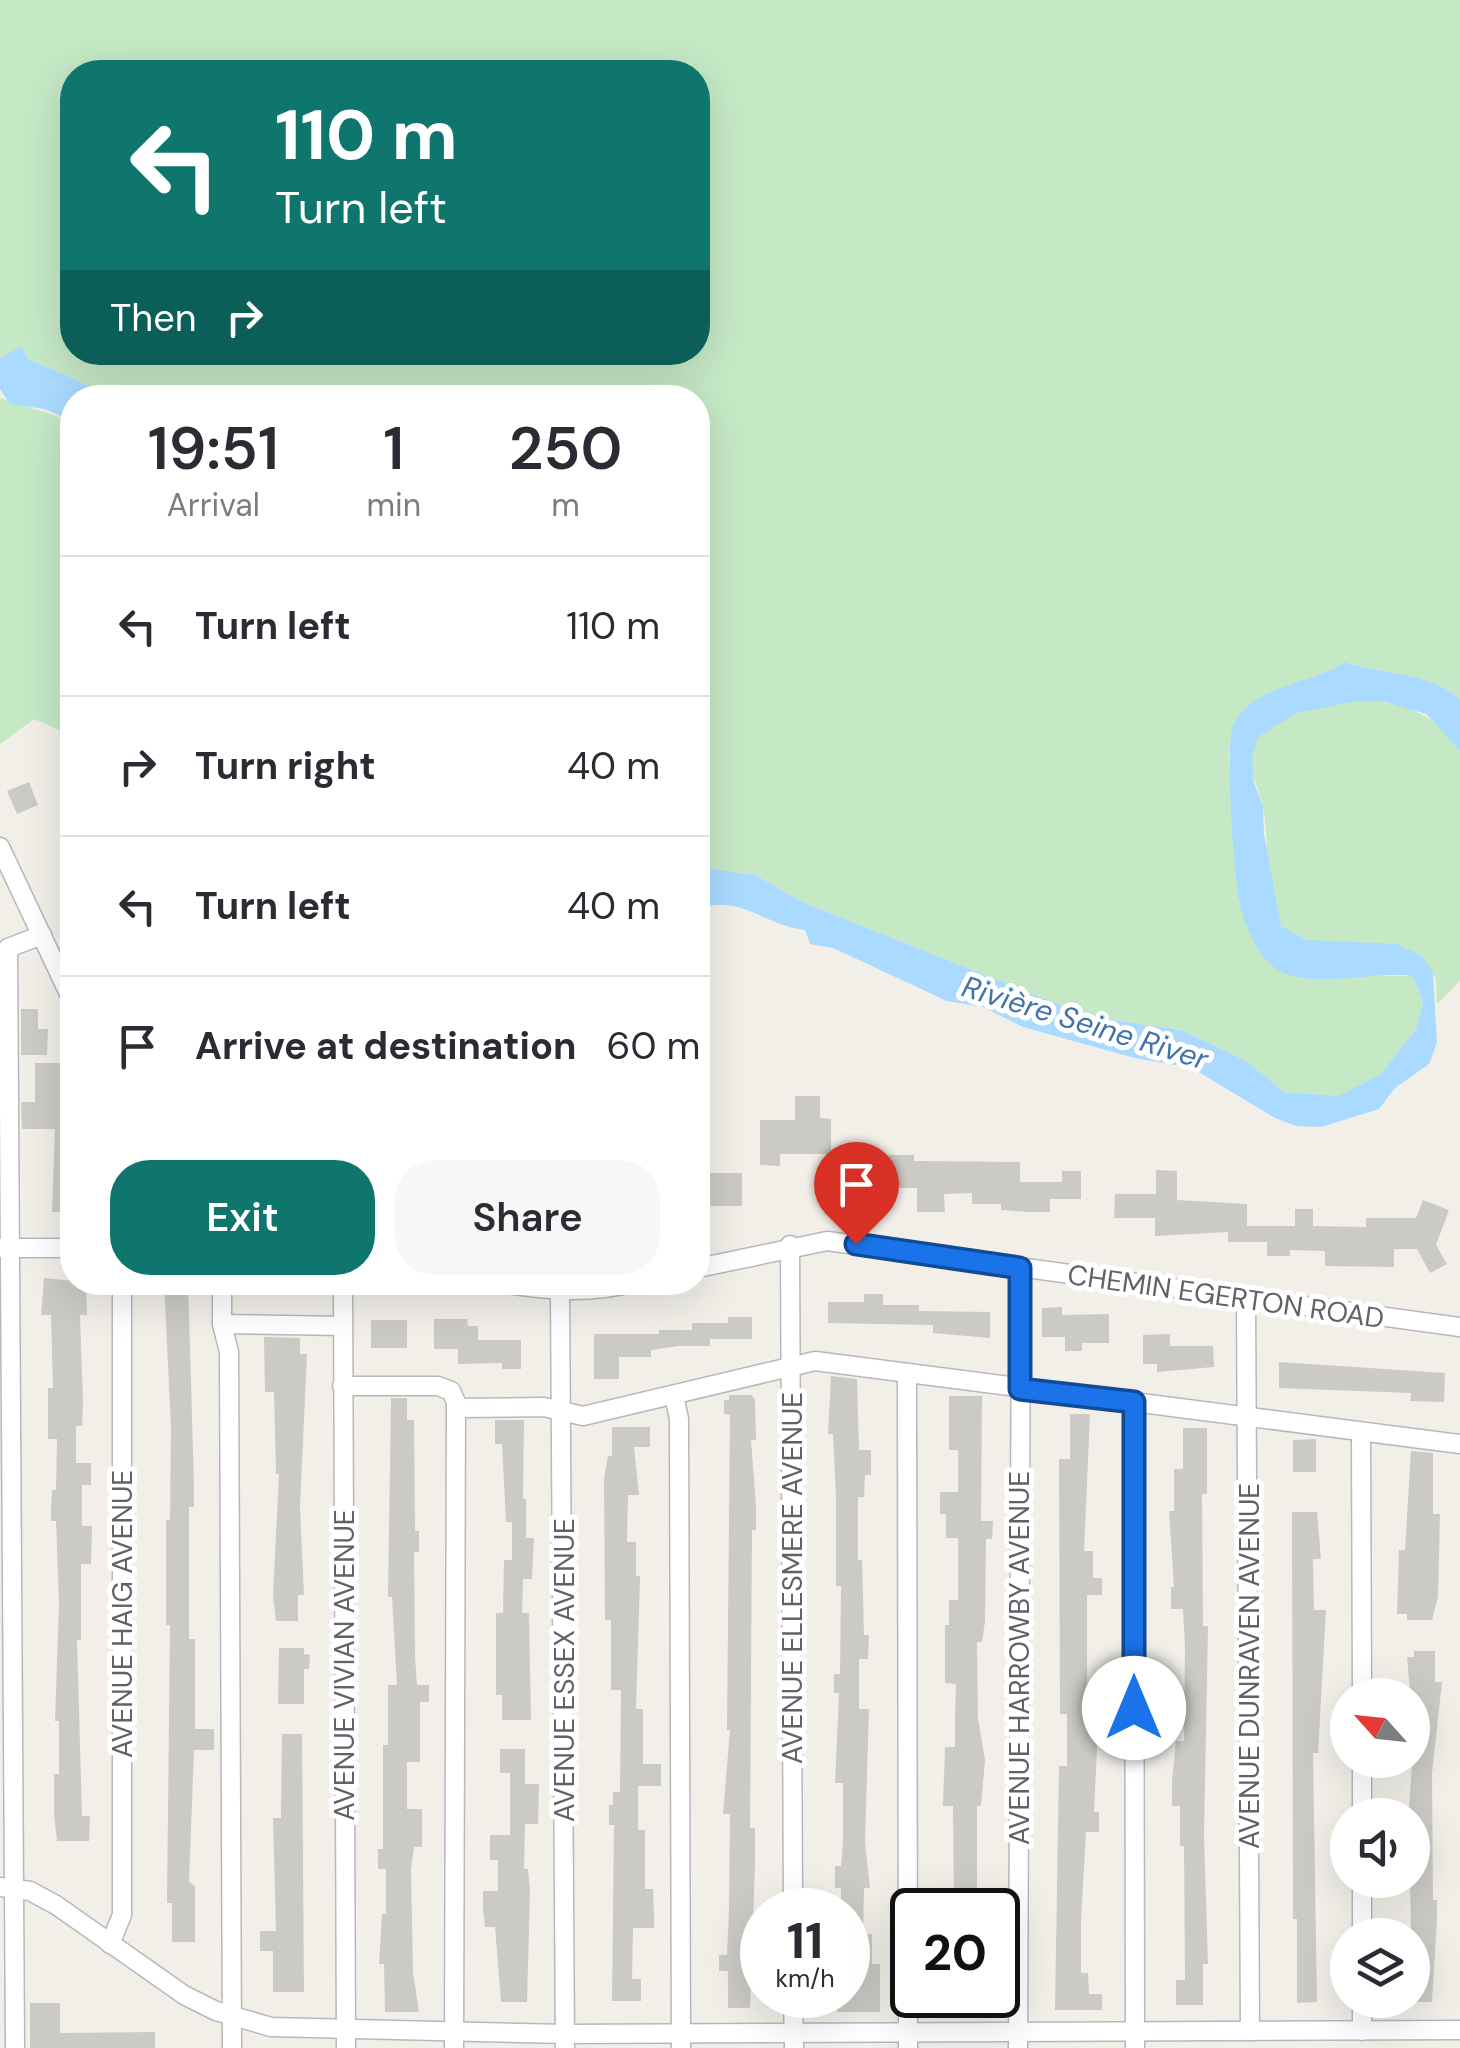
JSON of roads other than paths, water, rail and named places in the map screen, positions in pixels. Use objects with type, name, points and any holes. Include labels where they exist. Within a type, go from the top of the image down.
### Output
[{"type":"street","points":[[0,847],[60,974]]},
{"type":"street","points":[[14,2048],[7,1887],[4,1248],[8,948],[42,935]]},
{"type":"street","name":"CHEMIN EGERTON ROAD","points":[[710,1265],[790,1245],[827,1242],[1460,1327]]},
{"type":"street","name":"AVENUE ELLESMERE AVENUE","points":[[790,1245],[793,1888]]},
{"type":"street","points":[[4,1248],[60,1248]]},
{"type":"street","name":"AVENUE HARROWBY AVENUE","points":[[1018,2039],[1020,1268]]},
{"type":"street","name":"AVENUE HAIG AVENUE","points":[[110,1944],[122,1915],[122,1295]]},
{"type":"street","points":[[222,1295],[222,1324],[229,1352],[232,2048]]},
{"type":"street","name":"AVENUE VIVIAN AVENUE","points":[[342,1295],[346,2039]]},
{"type":"street","name":"AVENUE ESSEX AVENUE","points":[[560,1295],[565,2041]]},
{"type":"street","name":"AVENUE DUNRAVEN AVENUE","points":[[1246,1300],[1250,2031]]},
{"type":"street","points":[[222,1324],[342,1326]]},
{"type":"street","points":[[456,1408],[544,1407],[583,1416],[815,1361],[1460,1444]]},
{"type":"street","points":[[907,1374],[908,2040]]},
{"type":"street","points":[[342,1386],[438,1386],[450,1391],[456,1408],[454,2039]]},
{"type":"street","points":[[674,1395],[679,1419],[680,2041]]},
{"type":"street","points":[[1134,1402],[1135,2040]]},
{"type":"street","points":[[1362,1432],[1362,1678]]},
{"type":"street","points":[[7,1887],[56,1905],[184,1995],[232,2018],[346,2039],[1135,2040],[1250,2031],[1460,2030]]},
{"type":"street","points":[[1362,2018],[1362,2031]]},
{"type":"water","points":[[22,346],[28,359],[87,385],[60,385],[60,416],[45,409],[10,404],[0,389],[0,358]]},
{"type":"water","name":"Rivière Seine River","points":[[1345,662],[1420,678],[1460,699],[1460,751],[1426,714],[1385,702],[1357,701],[1297,713],[1258,737],[1252,757],[1281,926],[1307,940],[1396,944],[1421,955],[1433,972],[1437,1043],[1429,1064],[1395,1088],[1379,1109],[1321,1127],[1296,1126],[1275,1118],[1192,1068],[1135,1058],[1023,1027],[983,1007],[947,1001],[833,948],[810,944],[805,930],[734,906],[710,906],[710,869],[756,875],[802,902],[1070,1009],[1112,1020],[1181,1030],[1246,1061],[1284,1092],[1338,1096],[1381,1074],[1416,1029],[1423,1002],[1413,976],[1299,977],[1275,968],[1261,953],[1240,905],[1230,755],[1234,723],[1244,710],[1271,692]]}]
